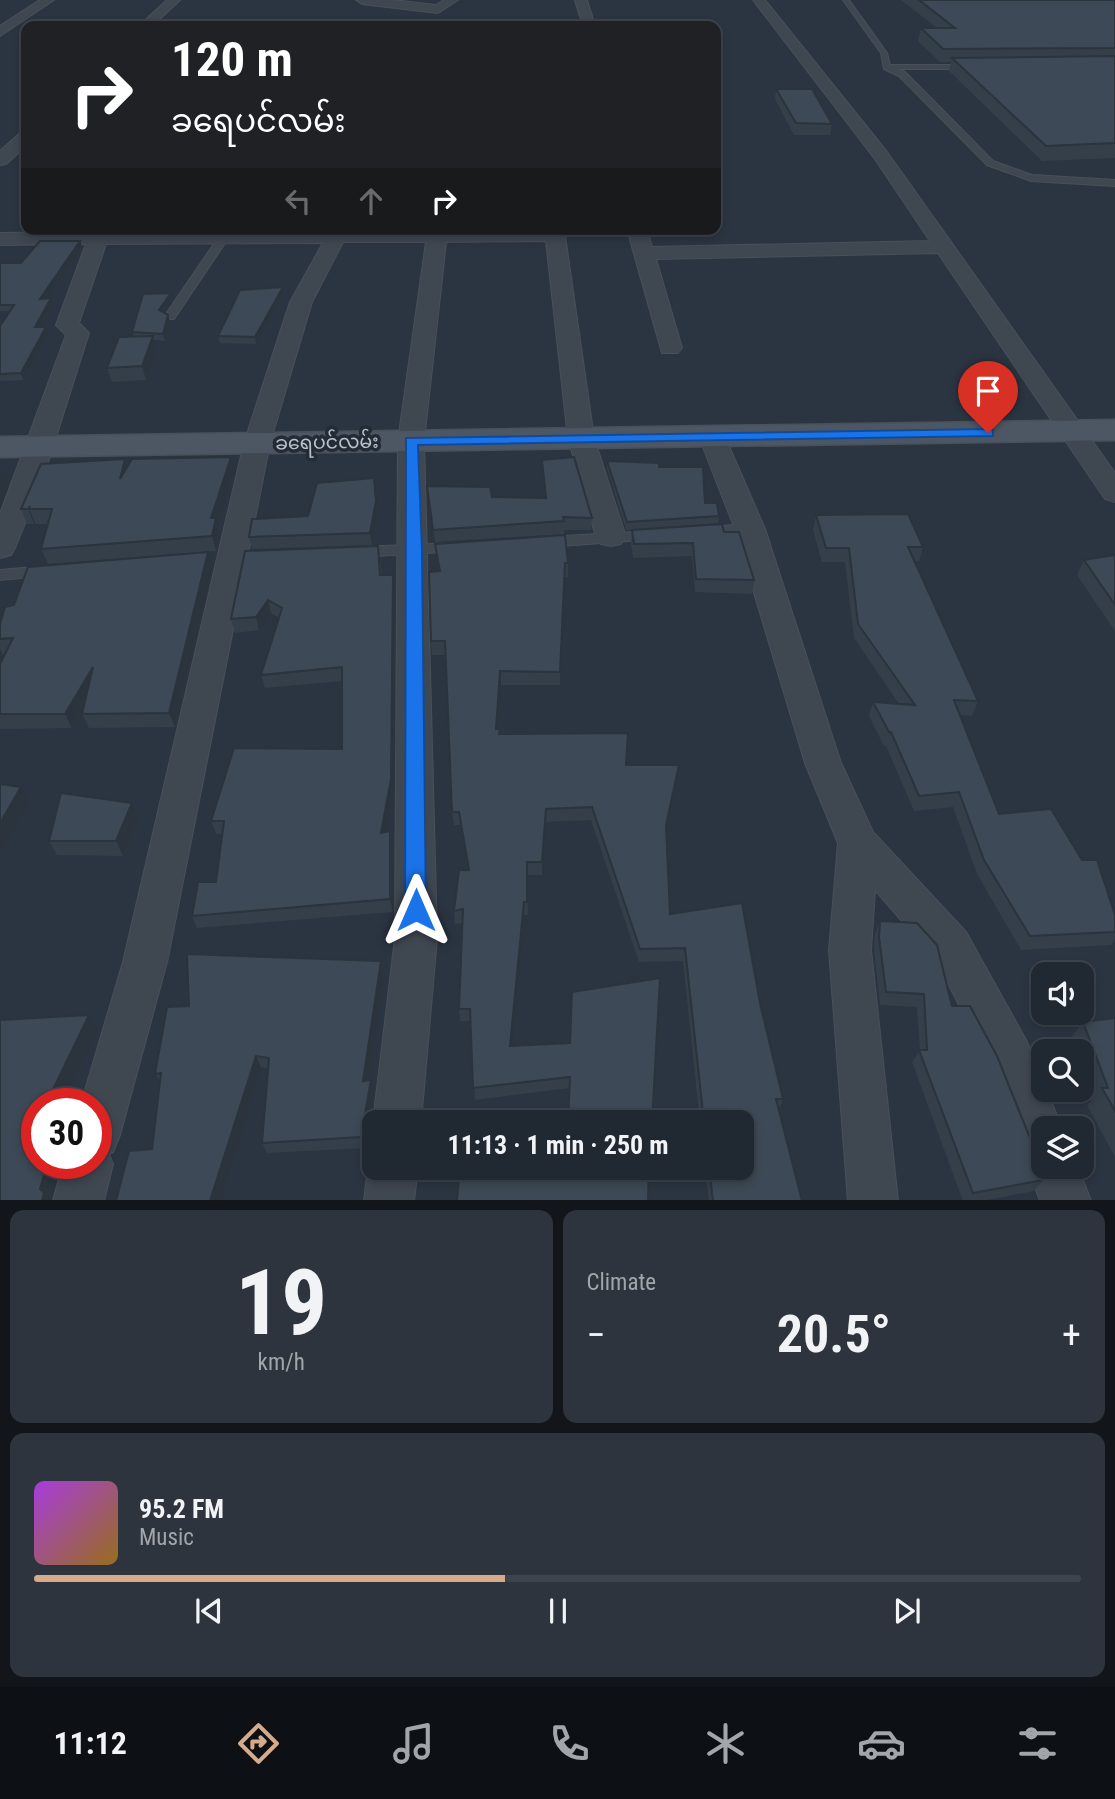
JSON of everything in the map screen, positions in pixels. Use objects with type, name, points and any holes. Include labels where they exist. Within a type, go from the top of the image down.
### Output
[{"type":"main road","name":"ခရေပင်လမ်း","points":[[0,447],[1115,430]]},
{"type":"street","points":[[0,32],[48,0]]},
{"type":"street","points":[[151,21],[174,0]]},
{"type":"street","points":[[362,0],[438,9],[452,0]]},
{"type":"street","points":[[581,0],[587,21]]},
{"type":"street","points":[[760,0],[881,156],[1115,493]]},
{"type":"street","points":[[438,9],[446,21]]},
{"type":"street","points":[[0,160],[21,141]]},
{"type":"street","points":[[0,239],[82,235]]},
{"type":"street","points":[[0,548],[40,446],[78,333],[67,324],[102,235]]},
{"type":"street","points":[[207,235],[270,235]]},
{"type":"street","points":[[109,1088],[145,962],[257,443],[301,302],[337,235]]},
{"type":"street","points":[[398,1110],[416,938],[411,441],[437,235]]},
{"type":"street","points":[[555,235],[581,438],[611,537]]},
{"type":"street","points":[[639,235],[670,348]]},
{"type":"street","points":[[645,253],[942,247]]},
{"type":"street","points":[[712,437],[750,529],[823,763],[858,843],[951,946],[1010,1056],[1033,1116]]},
{"type":"street","points":[[858,843],[850,950],[873,1200]]},
{"type":"street","points":[[78,1200],[84,1179]]},
{"type":"street","points":[[1058,1179],[1066,1200]]},
{"type":"street","points":[[389,1200],[391,1180]]},
{"type":"lane","points":[[845,0],[884,53],[887,67]]},
{"type":"lane","points":[[887,67],[981,66]]},
{"type":"lane","points":[[887,67],[901,74],[990,163],[1031,178],[1115,183]]},
{"type":"lane","points":[[170,317],[224,237]]},
{"type":"lane","points":[[695,533],[750,529]]},
{"type":"lane","points":[[529,543],[668,535]]},
{"type":"lane","points":[[345,553],[474,547]]},
{"type":"lane","points":[[0,575],[69,570]]},
{"type":"building","points":[[919,0],[1115,0],[1115,48],[943,49],[921,28],[955,28]]},
{"type":"building","points":[[1115,56],[1115,143],[1046,146],[952,58]]},
{"type":"building","points":[[776,89],[812,89],[832,124],[796,123]]},
{"type":"building","points":[[40,241],[80,241],[40,299],[51,298],[35,327],[46,327],[21,373],[0,374],[0,326],[14,305],[0,305],[0,263],[21,263]]},
{"type":"building","points":[[283,287],[255,337],[218,336],[240,290]]},
{"type":"building","points":[[171,293],[159,310],[168,315],[163,334],[132,332],[143,294]]},
{"type":"building","points":[[153,336],[142,366],[107,368],[119,337]]},
{"type":"building","points":[[231,457],[211,518],[216,518],[212,536],[41,549],[52,509],[29,509],[30,506],[28,509],[21,509],[41,464],[125,459],[120,479],[132,459]]},
{"type":"building","points":[[574,457],[592,518],[563,517],[564,521],[433,530],[427,486],[490,487],[492,497],[546,498],[542,460]]},
{"type":"building","points":[[607,461],[659,463],[659,467],[703,467],[705,503],[717,503],[719,516],[627,522]]},
{"type":"building","points":[[374,478],[376,501],[370,533],[249,537],[252,519],[308,516],[317,483]]},
{"type":"building","points":[[908,514],[923,547],[908,547],[978,701],[954,700],[999,814],[1051,809],[1082,860],[1097,860],[1115,915],[1115,932],[1030,936],[984,860],[959,792],[919,796],[891,732],[873,702],[915,705],[858,624],[849,548],[826,548],[816,515]]},
{"type":"building","points":[[722,524],[724,532],[739,532],[754,580],[696,579],[693,543],[634,544],[632,530]]},
{"type":"building","points":[[565,535],[568,563],[565,563],[560,672],[500,671],[496,729],[500,729],[499,734],[628,733],[626,765],[679,765],[666,825],[670,914],[742,903],[760,1003],[783,1099],[776,1099],[802,1200],[713,1200],[711,1180],[754,1180],[754,1110],[703,1110],[685,948],[640,949],[592,807],[546,809],[542,862],[527,862],[527,902],[524,902],[510,1046],[570,1043],[572,992],[660,978],[653,1110],[569,1110],[570,1077],[473,1088],[470,1009],[459,1009],[463,909],[454,911],[459,870],[469,870],[459,812],[452,812],[445,641],[431,641],[429,572],[440,571],[435,544]]},
{"type":"building","points":[[378,546],[380,575],[393,575],[391,779],[381,833],[390,831],[390,899],[192,916],[198,882],[216,882],[224,821],[211,821],[234,748],[342,749],[342,667],[261,675],[282,608],[268,600],[256,617],[231,619],[245,551]]},
{"type":"building","points":[[208,552],[169,713],[82,714],[93,667],[65,714],[0,714],[0,664],[13,638],[0,639],[0,624],[5,607],[14,605],[28,567]]},
{"type":"building","points":[[1115,555],[1115,605],[1084,560]]},
{"type":"building","points":[[0,784],[21,787],[0,823]]},
{"type":"building","points":[[61,793],[132,803],[116,841],[49,841]]},
{"type":"building","points":[[880,921],[917,923],[937,945],[952,1006],[970,1006],[997,1056],[1031,1141],[1031,1179],[1043,1180],[973,1193],[919,1050],[927,1050],[924,994],[886,992],[879,937]]},
{"type":"building","points":[[187,954],[381,961],[363,1081],[371,1080],[366,1110],[362,1110],[361,1137],[262,1143],[269,1058],[256,1056],[210,1200],[116,1200],[129,1151],[152,1149],[161,1073],[155,1074],[167,1007],[189,1006]]},
{"type":"building","points":[[89,1015],[54,1088],[21,1088],[21,1179],[43,1179],[40,1189],[44,1193],[42,1200],[0,1200],[0,1020]]},
{"type":"building","points":[[1115,1018],[1115,1111],[1102,1088],[1108,1088],[1094,1051],[1094,1039],[1089,1039],[1084,1025],[1094,1025],[1094,1021]]},
{"type":"building","points":[[459,1180],[649,1180],[648,1200],[457,1200]]},
{"type":"route","points":[[416,910],[411,441],[988,433]]}]
